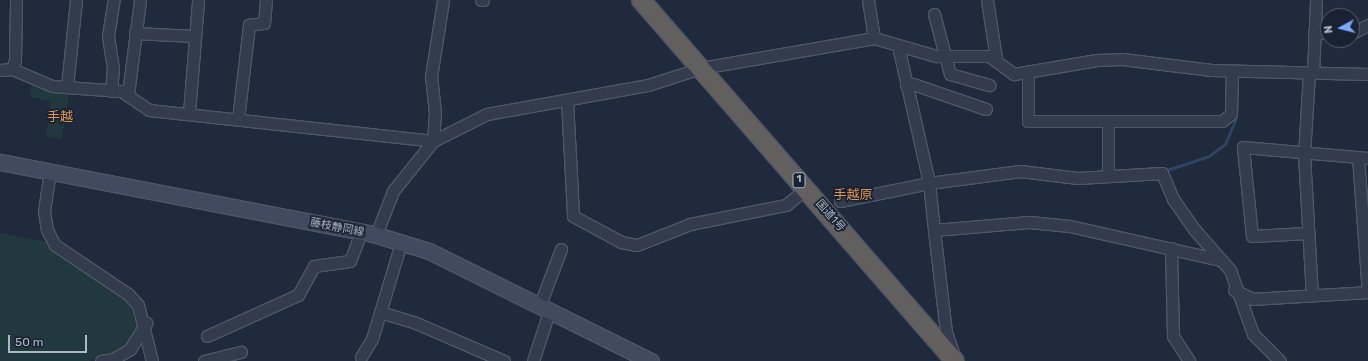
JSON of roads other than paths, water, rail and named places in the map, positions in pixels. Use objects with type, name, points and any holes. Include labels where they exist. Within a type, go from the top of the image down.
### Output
[{"type":"highway","name":"国道1号","points":[[641,0],[956,361]]},
{"type":"main road","name":"藤枝静岡線","points":[[0,162],[376,235],[436,253],[544,310],[651,361]]},
{"type":"street","points":[[12,69],[15,60],[16,0]]},
{"type":"street","points":[[67,87],[76,0]]},
{"type":"street","points":[[111,90],[113,68],[108,36],[114,0]]},
{"type":"street","points":[[128,94],[140,0]]},
{"type":"street","points":[[189,113],[198,0]]},
{"type":"street","points":[[238,119],[249,25],[264,23],[266,0]]},
{"type":"street","points":[[433,141],[435,113],[431,77],[443,0]]},
{"type":"street","points":[[868,0],[874,38]]},
{"type":"street","points":[[987,0],[996,58],[1007,72],[1028,72],[1097,60],[1122,59],[1232,71],[1368,74]]},
{"type":"street","points":[[1312,295],[1307,233],[1304,154],[1316,0]]},
{"type":"street","points":[[934,14],[947,57],[950,74],[989,85]]},
{"type":"street","points":[[135,33],[194,36]]},
{"type":"street","points":[[1314,33],[1320,33]]},
{"type":"street","points":[[376,235],[393,192],[433,141],[493,112],[648,85],[701,68],[874,38],[898,46],[947,57],[996,58]]},
{"type":"street","points":[[898,46],[929,184],[946,332],[956,361]]},
{"type":"street","points":[[0,70],[12,69],[52,86],[111,90],[128,94],[142,108],[433,141]]},
{"type":"street","points":[[1028,72],[1028,121],[1227,121],[1231,114],[1232,71]]},
{"type":"street","points":[[906,85],[914,84],[986,109]]},
{"type":"street","points":[[567,100],[573,216],[621,242],[637,245],[690,224],[786,204],[806,188]]},
{"type":"street","points":[[1108,121],[1108,176]]},
{"type":"street","points":[[1234,290],[1253,299],[1368,292],[1363,157],[1304,154],[1243,147],[1252,236],[1307,233]]},
{"type":"street","points":[[50,171],[44,211],[47,230],[55,245],[128,294],[138,305],[146,323],[152,361]]},
{"type":"street","points":[[840,201],[929,184],[1020,171],[1078,178],[1162,173],[1177,205],[1230,270],[1234,290],[1253,334],[1280,361]]},
{"type":"street","points":[[934,230],[1028,222],[1070,226],[1221,260]]},
{"type":"street","points":[[207,336],[298,295],[314,266],[350,262],[361,232]]},
{"type":"street","points":[[361,357],[372,339],[401,243]]},
{"type":"street","points":[[1171,248],[1173,336],[1189,361]]},
{"type":"street","points":[[533,361],[544,310],[561,249]]},
{"type":"street","points":[[380,312],[416,323],[504,361]]},
{"type":"street","points":[[101,361],[122,355],[146,323]]},
{"type":"street","points":[[204,361],[241,352]]},
{"type":"waterway","points":[[1167,170],[1209,156],[1225,144],[1235,121],[1237,80]]},
{"type":"district","name":"手越","points":[[60,117]]},
{"type":"district","name":"手越原","points":[[853,195]]}]
